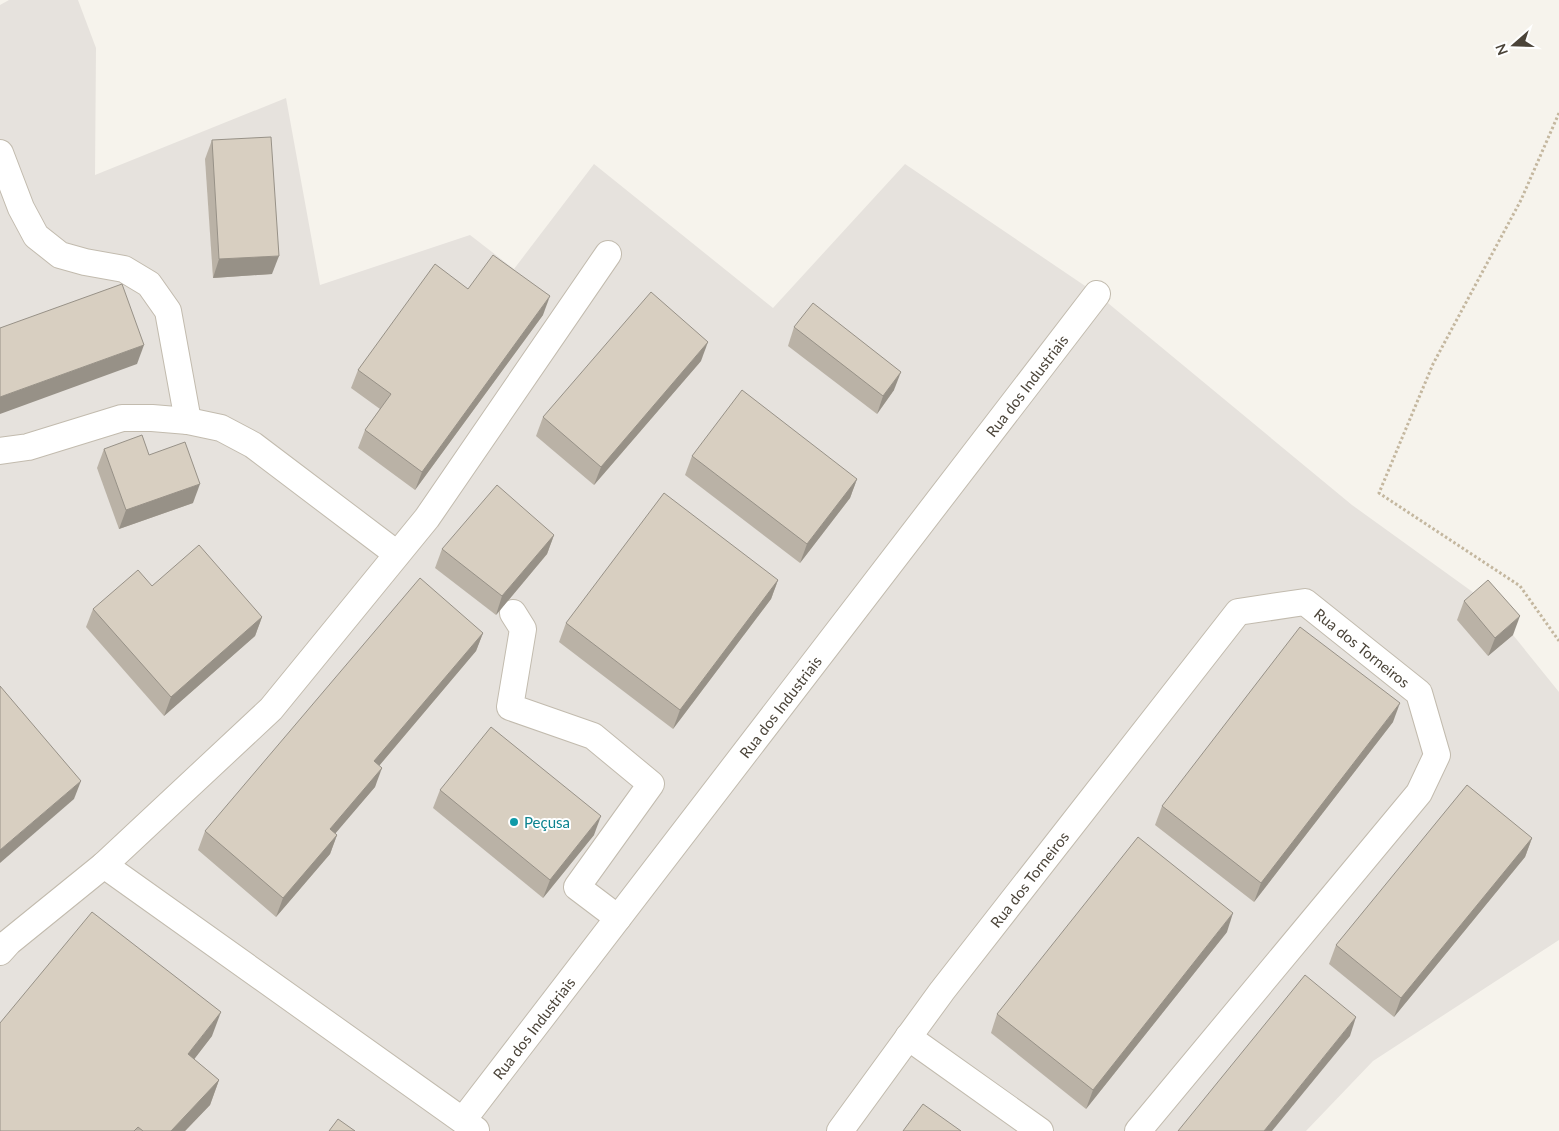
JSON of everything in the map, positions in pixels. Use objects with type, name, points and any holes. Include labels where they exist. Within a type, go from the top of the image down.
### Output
[{"type":"street","points":[[0,153],[20,208],[36,236],[60,255],[124,269],[150,284],[168,311],[188,421]]},
{"type":"street","points":[[0,952],[9,942],[104,865],[271,709],[427,518],[608,254]]},
{"type":"street","name":"Rua dos Industriais","points":[[470,1125],[618,918],[1097,294]]},
{"type":"street","points":[[0,451],[28,447],[122,418],[188,421],[221,428],[253,445],[397,554]]},
{"type":"street","name":"Rua dos Torneiros","points":[[840,1131],[948,983],[1238,612],[1305,602],[1419,693],[1437,755],[1419,793],[1138,1131]]},
{"type":"street","points":[[513,613],[523,629],[510,707],[593,736],[651,784],[577,887],[618,918]]},
{"type":"street","points":[[104,865],[470,1125]]},
{"type":"street","points":[[908,1037],[1040,1131]]},
{"type":"path","points":[[1559,112],[1521,200],[1433,364],[1379,493],[1520,586],[1559,641]]},
{"type":"shaded area","points":[[9,0],[78,0],[96,48],[95,175],[286,98],[320,285],[470,235],[514,269],[594,164],[773,308],[905,164],[1097,294],[1352,505],[1481,598],[1513,635],[1559,692],[1559,940],[1373,1061],[1306,1131],[0,1131],[0,5]]},
{"type":"building","points":[[271,137],[279,256],[219,259],[212,140]]},
{"type":"building","points":[[493,255],[550,296],[422,472],[365,430],[391,394],[358,370],[435,264],[468,289]]},
{"type":"building","points":[[122,284],[144,345],[0,397],[0,328]]},
{"type":"building","points":[[651,292],[708,342],[601,467],[543,417]]},
{"type":"building","points":[[813,303],[901,372],[883,396],[794,327]]},
{"type":"building","points":[[742,390],[857,479],[807,544],[692,456]]},
{"type":"building","points":[[142,435],[149,455],[185,442],[200,484],[126,510],[104,449]]},
{"type":"building","points":[[497,485],[554,535],[502,596],[442,549]]},
{"type":"building","points":[[664,493],[778,580],[680,710],[566,623]]},
{"type":"building","points":[[199,545],[262,617],[171,697],[93,609],[138,570],[152,586]]},
{"type":"building","points":[[420,578],[483,633],[374,761],[382,768],[330,829],[337,835],[283,898],[205,831]]},
{"type":"building","points":[[1488,580],[1520,616],[1495,638],[1464,601]]},
{"type":"building","points":[[1300,627],[1400,703],[1261,883],[1162,806]]},
{"type":"building","points":[[0,686],[81,781],[0,850]]},
{"type":"building","name":"Peçusa","points":[[491,727],[601,816],[550,880],[440,790]]},
{"type":"building","points":[[1467,785],[1532,838],[1401,998],[1336,945]]},
{"type":"building","points":[[1138,837],[1233,913],[1093,1090],[997,1014]]},
{"type":"building","points":[[92,912],[221,1012],[188,1054],[219,1080],[171,1131],[143,1131],[138,1127],[134,1131],[0,1131],[0,1023]]},
{"type":"building","points":[[1305,975],[1356,1017],[1264,1131],[1178,1131]]},
{"type":"building","points":[[923,1104],[961,1131],[903,1131]]},
{"type":"building","points":[[338,1119],[355,1131],[329,1131]]},
{"type":"place","name":"Peçusa","points":[[514,822]]}]
